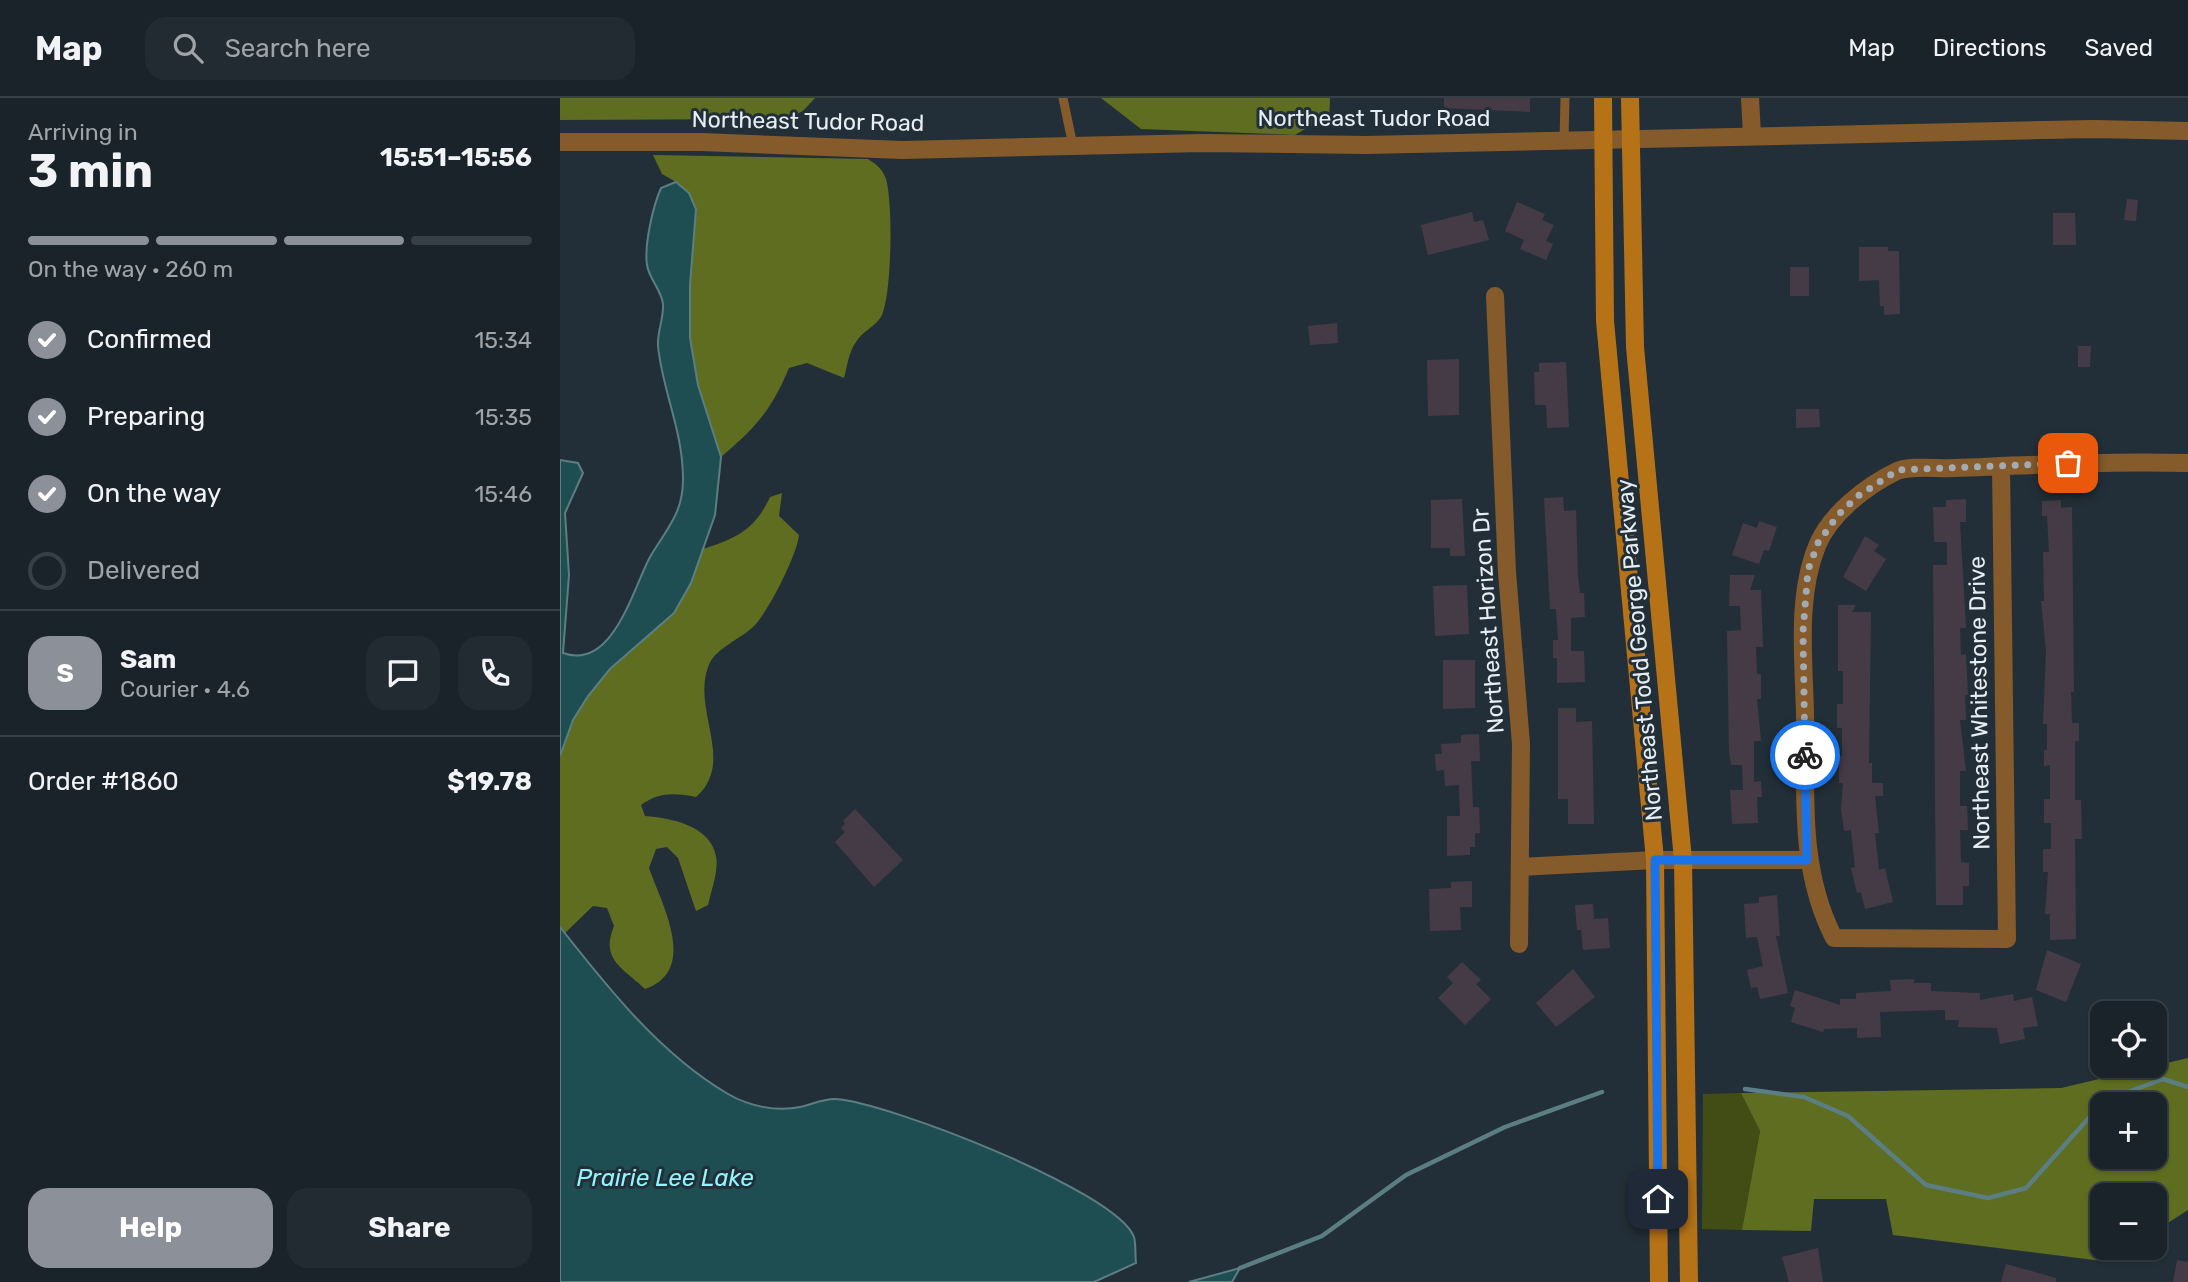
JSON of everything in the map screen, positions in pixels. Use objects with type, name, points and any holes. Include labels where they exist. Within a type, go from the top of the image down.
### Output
[{"type":"main road","name":"Northeast Todd George Parkway","points":[[1603,98],[1605,321],[1655,860],[1659,1282]]},
{"type":"main road","name":"Northeast Todd George Parkway","points":[[1630,98],[1634,335],[1683,860],[1689,1282]]},
{"type":"street","points":[[1751,98],[1752,135]]},
{"type":"street","name":"Northeast Tudor Road","points":[[560,142],[701,142],[902,149],[1203,143],[1366,145],[2094,129],[2188,131]]},
{"type":"street","name":"Northeast Horizon Dr","points":[[1494,296],[1507,572],[1521,744],[1519,944]]},
{"type":"street","points":[[1520,867],[1655,860],[1807,860],[1803,632],[1808,570],[1818,543],[1838,515],[1858,496],[1898,470],[2122,461],[2188,463]]},
{"type":"street","name":"Northeast Whitestone Drive","points":[[1807,860],[1834,938],[2007,939],[2001,466]]},
{"type":"lane","points":[[1063,98],[1073,146]]},
{"type":"lane","points":[[1564,141],[1565,98]]},
{"type":"green space","points":[[560,98],[815,98],[803,111],[786,119],[560,120]]},
{"type":"green space","points":[[1101,98],[1330,98],[1329,126],[1310,126],[1295,135],[1141,129]]},
{"type":"green space","points":[[653,155],[868,159],[879,167],[886,179],[890,207],[890,247],[888,287],[882,315],[854,346],[844,378],[807,363],[789,368],[776,396],[761,417],[721,457],[698,385],[690,338],[690,285],[676,182],[662,174]]},
{"type":"green space","points":[[782,493],[779,516],[799,535],[788,568],[768,607],[755,625],[716,654],[708,667],[705,701],[713,752],[707,783],[696,797],[667,795],[641,805],[645,816],[677,821],[697,830],[712,845],[717,862],[708,905],[696,911],[678,858],[667,847],[656,849],[649,868],[668,918],[673,952],[670,967],[661,980],[645,989],[622,969],[612,955],[610,938],[614,926],[607,908],[593,906],[565,933],[560,927],[560,756],[573,720],[588,696],[610,669],[674,613],[691,583],[703,549],[743,532],[758,518],[770,497]]},
{"type":"green space","points":[[2188,1058],[2188,1210],[2167,1224],[2167,1183],[2090,1183],[2090,1260],[1893,1235],[1886,1199],[1814,1199],[1811,1231],[1742,1230],[1760,1131],[1741,1093],[2061,1088],[2103,1078],[2167,1078],[2167,1063]]},
{"type":"green space","points":[[1741,1093],[1760,1131],[1742,1230],[1702,1229],[1703,1094]]},
{"type":"water","points":[[676,182],[689,193],[696,209],[690,285],[690,338],[698,385],[721,457],[715,515],[691,583],[674,613],[610,669],[588,696],[573,720],[560,756],[560,460],[578,463],[583,473],[565,513],[569,575],[563,653],[580,655],[595,650],[608,639],[628,606],[650,557],[681,500],[682,458],[658,346],[663,304],[648,270],[646,257],[650,226],[661,188]]},
{"type":"water","name":"Prairie Lee Lake","points":[[560,927],[616,996],[658,1040],[703,1078],[728,1094],[754,1105],[772,1108],[800,1107],[831,1099],[862,1104],[901,1115],[997,1152],[1087,1196],[1118,1218],[1134,1237],[1136,1263],[1094,1282],[560,1282]]},
{"type":"water","points":[[1240,1268],[1232,1282],[1189,1282]]},
{"type":"building","points":[[1444,98],[1530,98],[1530,112],[1444,108]]},
{"type":"building","points":[[2127,199],[2138,200],[2136,221],[2124,220]]},
{"type":"building","points":[[1517,202],[1545,214],[1542,220],[1554,225],[1546,241],[1553,244],[1546,260],[1520,249],[1524,240],[1505,231]]},
{"type":"building","points":[[1472,212],[1474,222],[1483,220],[1489,240],[1428,255],[1421,225]]},
{"type":"building","points":[[2053,213],[2075,213],[2076,245],[2053,245]]},
{"type":"building","points":[[1859,247],[1888,247],[1888,251],[1899,251],[1900,314],[1884,315],[1884,306],[1880,306],[1879,280],[1859,281]]},
{"type":"building","points":[[1790,267],[1809,267],[1809,296],[1790,296]]},
{"type":"building","points":[[1337,323],[1338,343],[1310,345],[1308,326]]},
{"type":"building","points":[[2078,346],[2091,346],[2090,367],[2078,367]]},
{"type":"building","points":[[1459,359],[1459,415],[1428,416],[1427,360]]},
{"type":"building","points":[[1566,362],[1569,427],[1547,428],[1546,405],[1535,405],[1534,372],[1539,372],[1539,363]]},
{"type":"building","points":[[1796,409],[1819,409],[1820,427],[1796,428]]},
{"type":"building","points":[[1563,497],[1564,511],[1576,510],[1578,576],[1580,593],[1584,593],[1585,617],[1571,618],[1571,651],[1584,651],[1585,682],[1557,683],[1557,658],[1553,658],[1553,640],[1558,640],[1556,609],[1550,609],[1544,498]]},
{"type":"building","points":[[1462,499],[1465,556],[1450,556],[1450,548],[1431,548],[1431,500]]},
{"type":"building","points":[[1966,499],[1966,522],[1960,522],[1966,628],[1960,628],[1961,655],[1966,654],[1968,695],[1965,695],[1966,720],[1960,720],[1966,771],[1960,771],[1960,806],[1967,806],[1968,830],[1960,830],[1961,862],[1969,863],[1969,886],[1963,886],[1963,905],[1936,905],[1933,565],[1947,565],[1947,542],[1934,542],[1933,507],[1946,507],[1946,500]]},
{"type":"building","points":[[2061,500],[2061,508],[2072,507],[2074,692],[2071,692],[2072,723],[2079,723],[2079,741],[2075,741],[2075,800],[2081,800],[2082,839],[2075,839],[2076,939],[2050,940],[2050,914],[2045,914],[2048,872],[2043,872],[2043,849],[2051,849],[2051,823],[2044,823],[2044,799],[2050,799],[2050,765],[2044,766],[2044,750],[2047,750],[2047,724],[2043,724],[2046,651],[2041,601],[2044,601],[2043,552],[2049,552],[2047,516],[2042,516],[2042,501]]},
{"type":"building","points":[[1759,521],[1777,527],[1769,551],[1764,550],[1759,564],[1732,555],[1743,523],[1757,528]]},
{"type":"building","points":[[1865,536],[1879,545],[1874,551],[1886,559],[1866,591],[1843,577]]},
{"type":"building","points":[[1730,575],[1755,575],[1750,590],[1761,590],[1763,647],[1756,647],[1757,674],[1761,674],[1761,699],[1757,699],[1761,741],[1754,741],[1754,782],[1761,781],[1762,797],[1757,797],[1758,823],[1732,824],[1730,790],[1743,790],[1742,765],[1731,765],[1729,751],[1727,631],[1741,630],[1740,606],[1729,606]]},
{"type":"building","points":[[1467,585],[1469,634],[1435,636],[1433,586]]},
{"type":"building","points":[[1838,605],[1856,605],[1852,612],[1871,612],[1869,763],[1872,763],[1872,783],[1883,783],[1883,796],[1875,796],[1879,833],[1875,833],[1879,870],[1885,868],[1893,902],[1865,909],[1861,892],[1857,893],[1851,868],[1855,867],[1851,830],[1844,831],[1841,809],[1843,783],[1839,783],[1839,756],[1842,756],[1842,728],[1837,728],[1837,704],[1843,704],[1843,671],[1838,671]]},
{"type":"building","points":[[1443,660],[1475,660],[1475,708],[1443,709]]},
{"type":"building","points":[[1558,708],[1576,708],[1576,722],[1592,721],[1594,824],[1568,824],[1568,799],[1558,799]]},
{"type":"building","points":[[1479,734],[1480,761],[1471,761],[1473,807],[1479,807],[1480,833],[1475,833],[1475,847],[1470,847],[1470,855],[1447,856],[1447,816],[1460,816],[1459,785],[1445,786],[1444,770],[1436,771],[1435,754],[1442,754],[1441,744],[1461,743],[1461,735]]},
{"type":"building","points":[[855,809],[903,860],[874,887],[835,842],[845,832],[841,828],[845,824],[843,821]]},
{"type":"building","points":[[1472,881],[1472,907],[1460,907],[1461,930],[1430,931],[1429,889],[1451,888],[1451,882]]},
{"type":"building","points":[[1777,895],[1780,936],[1776,936],[1788,993],[1760,999],[1757,987],[1751,988],[1747,970],[1763,966],[1757,937],[1746,938],[1744,904],[1759,903],[1759,897]]},
{"type":"building","points":[[1593,904],[1594,919],[1608,918],[1610,948],[1583,950],[1581,930],[1577,930],[1575,905]]},
{"type":"building","points":[[2047,950],[2081,964],[2066,1002],[2036,990]]},
{"type":"building","points":[[1462,962],[1481,980],[1476,984],[1491,999],[1465,1025],[1438,998],[1453,983],[1447,977]]},
{"type":"building","points":[[1573,969],[1595,997],[1556,1027],[1536,1003]]},
{"type":"building","points":[[1914,979],[1914,983],[1931,983],[1931,991],[1980,993],[1980,1000],[2013,994],[2014,1001],[2032,997],[2038,1026],[2023,1028],[2025,1039],[2000,1044],[1997,1028],[1958,1027],[1959,1020],[1945,1020],[1945,1010],[1880,1012],[1881,1037],[1857,1038],[1857,1028],[1824,1029],[1823,1032],[1791,1022],[1795,1008],[1790,1006],[1795,990],[1840,1005],[1840,999],[1856,999],[1856,993],[1891,991],[1890,980]]},
{"type":"building","points":[[1818,1248],[1823,1282],[1789,1282],[1782,1257]]},
{"type":"building","points":[[2177,1260],[2188,1262],[2188,1282],[2173,1282]]},
{"type":"building","points":[[2006,1264],[2056,1278],[2056,1282],[2001,1282]]},
{"type":"waterway","points":[[1745,1089],[1804,1097],[1848,1116],[1926,1185],[1988,1198],[2026,1188],[2104,1101],[2163,1079],[2188,1087]]},
{"type":"waterway","points":[[1240,1268],[1322,1236],[1406,1175],[1505,1127],[1602,1092]]},
{"type":"way so far","points":[[1805,755],[1803,632],[1808,570],[1818,543],[1838,515],[1858,496],[1898,470],[2068,463]]},
{"type":"route","points":[[1658,1199],[1655,860],[1807,860],[1805,755]]}]
